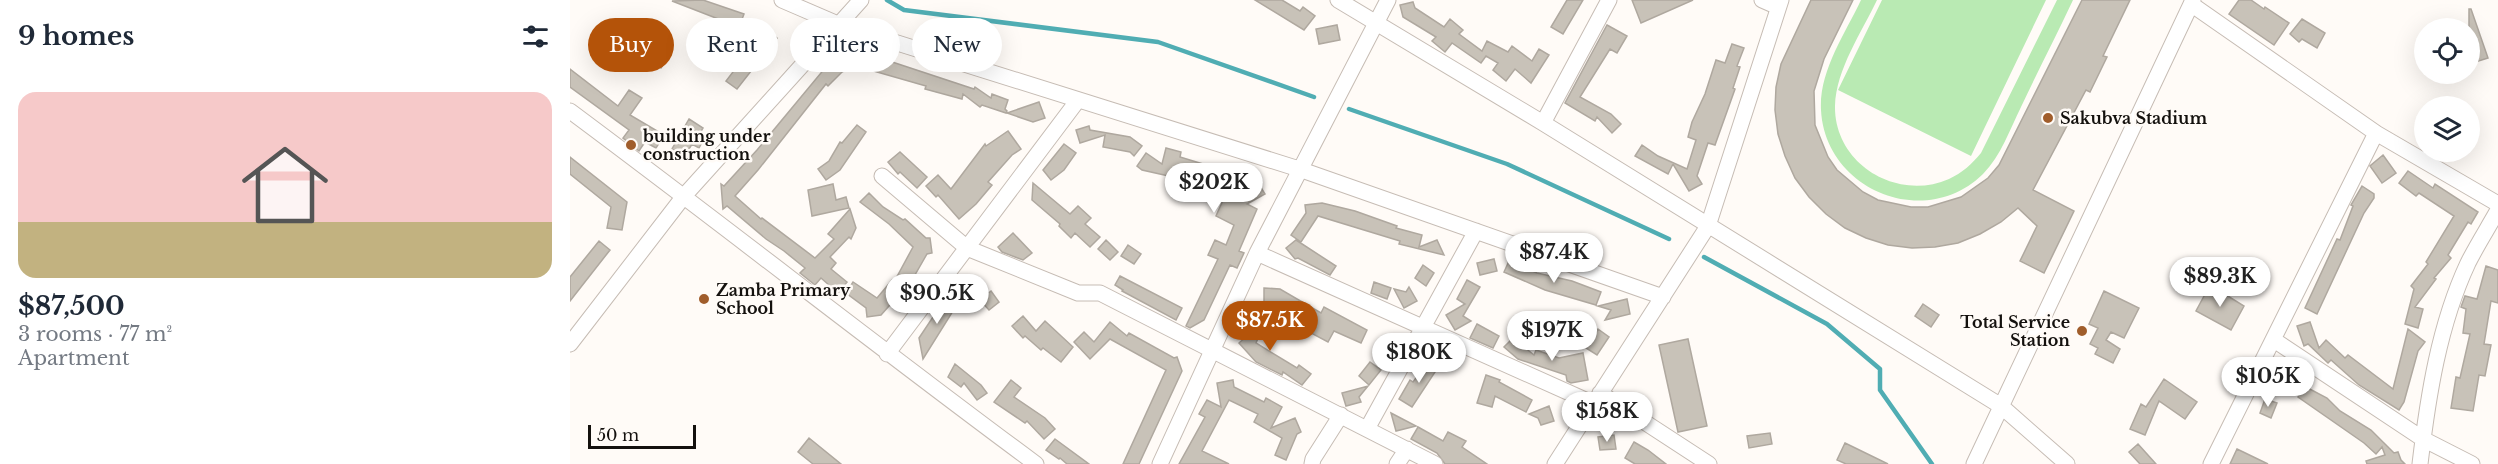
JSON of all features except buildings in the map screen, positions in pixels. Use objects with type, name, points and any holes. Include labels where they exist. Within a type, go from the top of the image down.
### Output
[{"type":"street","points":[[782,0],[824,18]]},
{"type":"street","points":[[846,18],[861,0]]},
{"type":"street","points":[[1338,0],[1543,123],[2001,406],[2067,464]]},
{"type":"street","points":[[1160,464],[1257,254],[1388,0]]},
{"type":"street","points":[[1543,123],[1609,0]]},
{"type":"street","points":[[1555,464],[1708,226],[1779,4],[1762,0]]},
{"type":"street","points":[[1974,464],[2192,2],[2376,133],[2498,204]]},
{"type":"street","points":[[900,44],[1299,169],[1663,297]]},
{"type":"street","points":[[570,344],[684,196],[797,72]]},
{"type":"street","points":[[887,354],[1078,100]]},
{"type":"street","points":[[570,111],[684,196],[887,354],[1036,464]]},
{"type":"street","points":[[2211,464],[2376,133]]},
{"type":"street","points":[[882,176],[967,248],[1078,293],[1100,292],[1435,464]]},
{"type":"street","points":[[2420,464],[2435,367],[2449,314],[2468,263],[2498,210]]},
{"type":"street","points":[[1367,429],[1476,231]]},
{"type":"street","points":[[1257,254],[1423,328],[1596,398],[1709,464]]},
{"type":"street","points":[[2274,340],[2423,439],[2472,464]]},
{"type":"street","points":[[1312,464],[1341,416]]},
{"type":"street","points":[[1397,464],[1407,449]]},
{"type":"green space","points":[[1861,0],[1877,0],[1840,78],[1835,106],[1837,127],[1845,145],[1857,161],[1872,173],[1890,181],[1909,185],[1929,185],[1949,179],[1978,157],[2057,0],[2073,0],[2000,151],[1983,174],[1960,191],[1934,199],[1907,200],[1882,193],[1859,180],[1840,162],[1827,138],[1821,110],[1824,81],[1834,53]]},
{"type":"green space","points":[[1882,0],[2046,0],[1971,156],[1838,90]]},
{"type":"waterway","points":[[887,0],[904,10],[1158,42],[1314,97]]},
{"type":"waterway","points":[[1349,109],[1507,164],[1669,239]]},
{"type":"waterway","points":[[1704,257],[1827,324],[1880,369],[1880,390],[1932,464]]},
{"type":"place","name":"Sakubva Stadium","points":[[2048,118]]},
{"type":"place","name":"building under construction","points":[[631,145]]},
{"type":"place","name":"Zamba Primary School","points":[[704,299]]},
{"type":"place","name":"Total Service Station","points":[[2082,331]]}]
